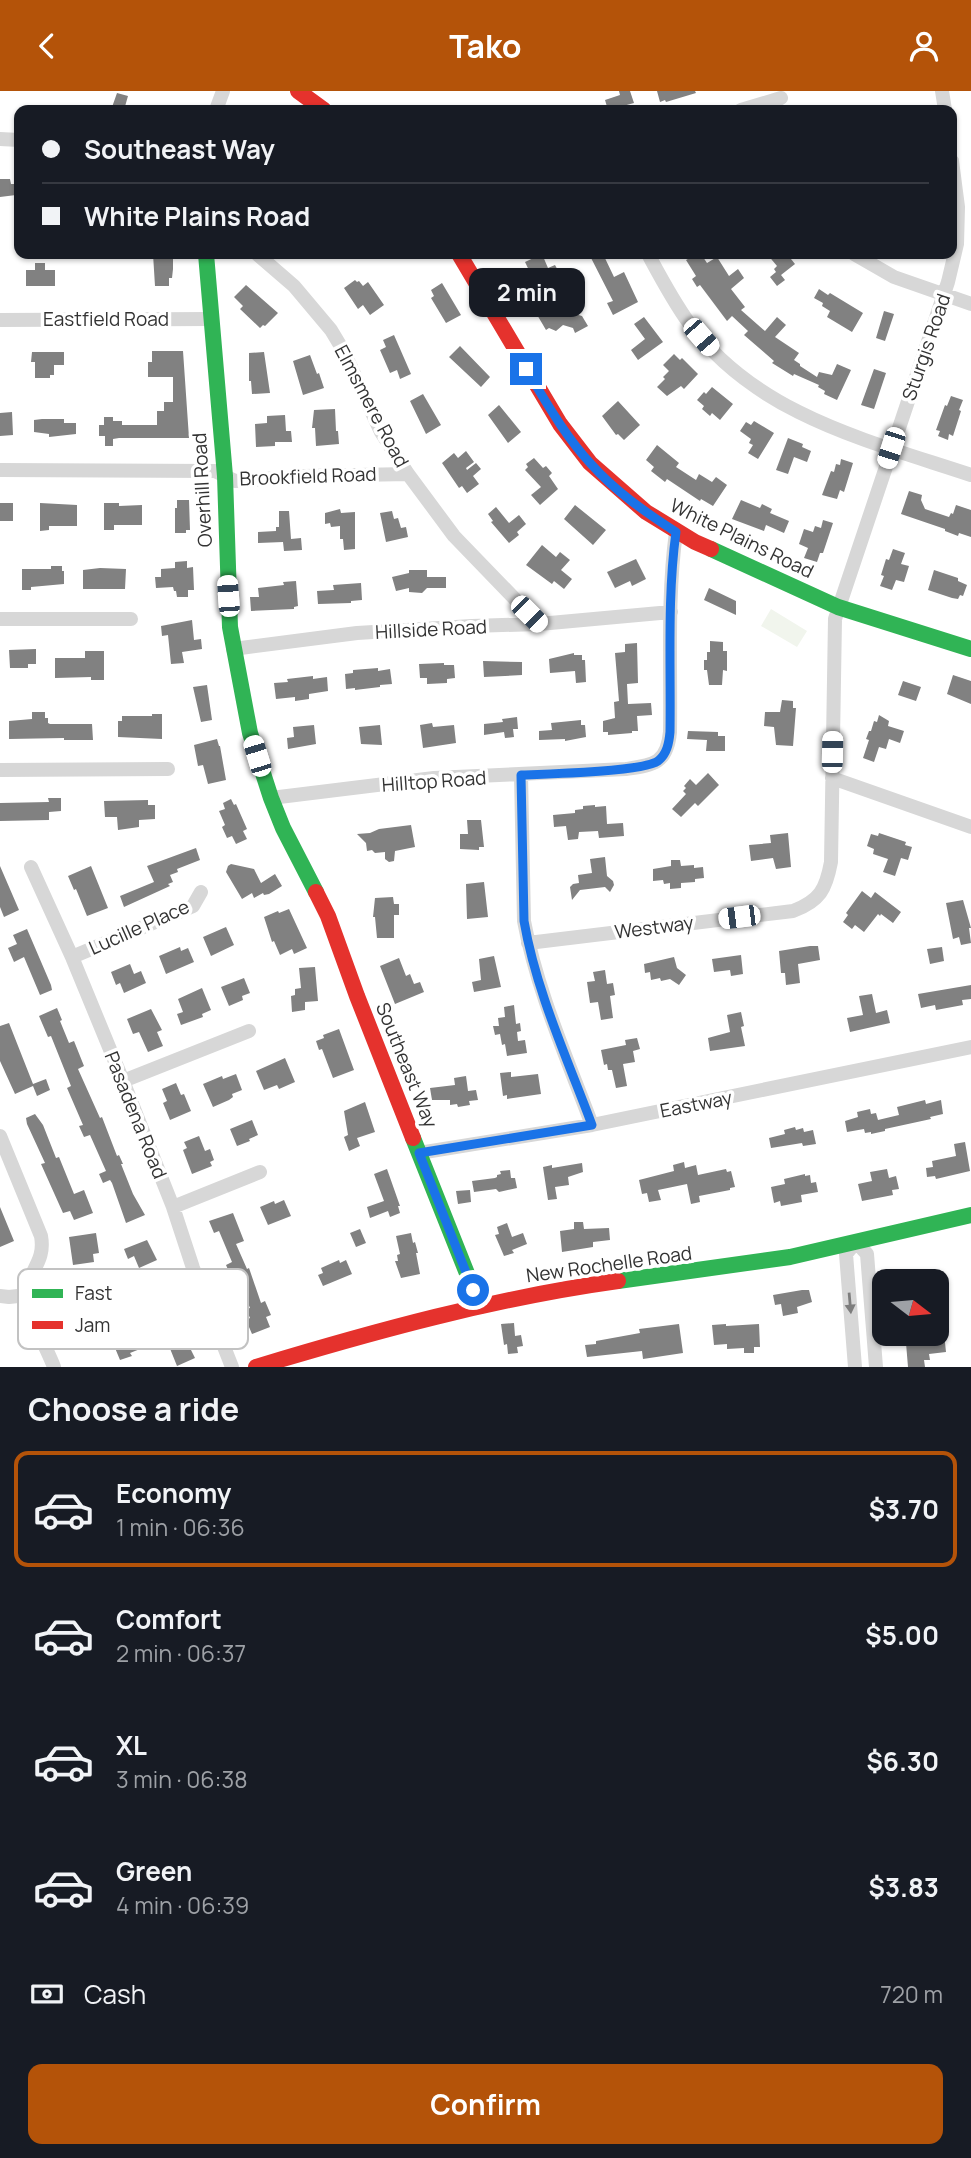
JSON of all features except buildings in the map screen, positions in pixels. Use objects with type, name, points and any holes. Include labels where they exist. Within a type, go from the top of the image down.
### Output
[{"type":"main road","points":[[298,91],[317,105]]},
{"type":"main road","name":"Overhill Road","points":[[206,259],[225,476],[227,581],[233,649],[250,733],[271,799],[328,916],[357,996]]},
{"type":"main road","name":"White Plains Road","points":[[462,259],[560,424],[590,463],[624,495],[676,532],[838,607],[971,649]]},
{"type":"main road","name":"Southeast Way","points":[[357,996],[480,1306]]},
{"type":"main road","name":"New Rochelle Road","points":[[256,1367],[389,1327],[480,1306],[585,1287],[763,1263],[971,1215]]},
{"type":"street","points":[[761,105],[781,100]]},
{"type":"street","name":"Sturgis Road","points":[[957,199],[957,244]]},
{"type":"street","name":"Elmsmere Road","points":[[263,259],[294,286],[331,330],[381,432],[454,536],[539,624]]},
{"type":"street","points":[[651,259],[669,294],[690,325],[741,377],[772,399],[817,422],[971,475]]},
{"type":"street","points":[[863,259],[894,277],[971,304]]},
{"type":"street","name":"Sturgis Road","points":[[838,607],[944,295],[953,259]]},
{"type":"street","name":"Eastfield Road","points":[[0,320],[211,319]]},
{"type":"street","name":"Brookfield Road","points":[[0,470],[215,471],[235,481],[305,476],[408,474]]},
{"type":"street","name":"Hilltop Road","points":[[271,799],[434,778],[626,769],[650,765],[662,757],[669,743],[671,612],[676,532]]},
{"type":"street","name":"Westway","points":[[528,943],[793,911],[808,906],[820,894],[831,862],[835,619],[838,607]]},
{"type":"street","name":"Hillside Road","points":[[233,649],[357,633],[539,624],[671,612]]},
{"type":"street","points":[[0,619],[131,619]]},
{"type":"street","points":[[0,770],[168,769]]},
{"type":"street","points":[[521,775],[524,921],[528,943],[539,982],[592,1125]]},
{"type":"street","points":[[832,778],[971,827]]},
{"type":"street","name":"Pasadena Road","points":[[31,867],[72,957],[123,1081],[173,1207],[192,1269]]},
{"type":"street","name":"Lucille Place","points":[[72,957],[193,906],[201,892]]},
{"type":"street","points":[[123,1081],[249,1031]]},
{"type":"street","name":"Eastway","points":[[419,1153],[592,1125],[971,1047]]},
{"type":"street","points":[[0,1136],[41,1236],[44,1248],[36,1269]]},
{"type":"street","points":[[173,1207],[260,1172]]},
{"type":"street","points":[[855,1367],[846,1254],[856,1242],[867,1254],[876,1367]]},
{"type":"street","points":[[0,1296],[18,1296]]},
{"type":"street","points":[[47,1349],[54,1367]]},
{"type":"street","name":"Pasadena Road","points":[[225,1349],[232,1367]]},
{"type":"shaded area","points":[[771,609],[807,631],[797,647],[761,626]]},
{"type":"traffic: fast","points":[[206,259],[225,476],[230,627],[250,733],[271,798],[283,828],[316,892]]},
{"type":"traffic: fast","points":[[711,549],[838,607],[971,649]]},
{"type":"traffic: fast","points":[[413,1138],[480,1306]]},
{"type":"traffic: fast","points":[[618,1281],[790,1257],[971,1215]]},
{"type":"traffic: jam","points":[[298,91],[317,105]]},
{"type":"traffic: jam","points":[[462,259],[560,424],[590,463],[646,512],[711,549]]},
{"type":"traffic: jam","points":[[316,892],[328,916],[413,1138]]},
{"type":"traffic: jam","points":[[256,1367],[481,1306],[618,1281]]},
{"type":"route","points":[[473,1290],[419,1153],[592,1125],[539,982],[528,943],[524,921],[521,775],[626,769],[650,765],[657,762],[667,750],[670,732],[671,612],[676,532],[624,495],[590,463],[560,424],[526,369]]}]
